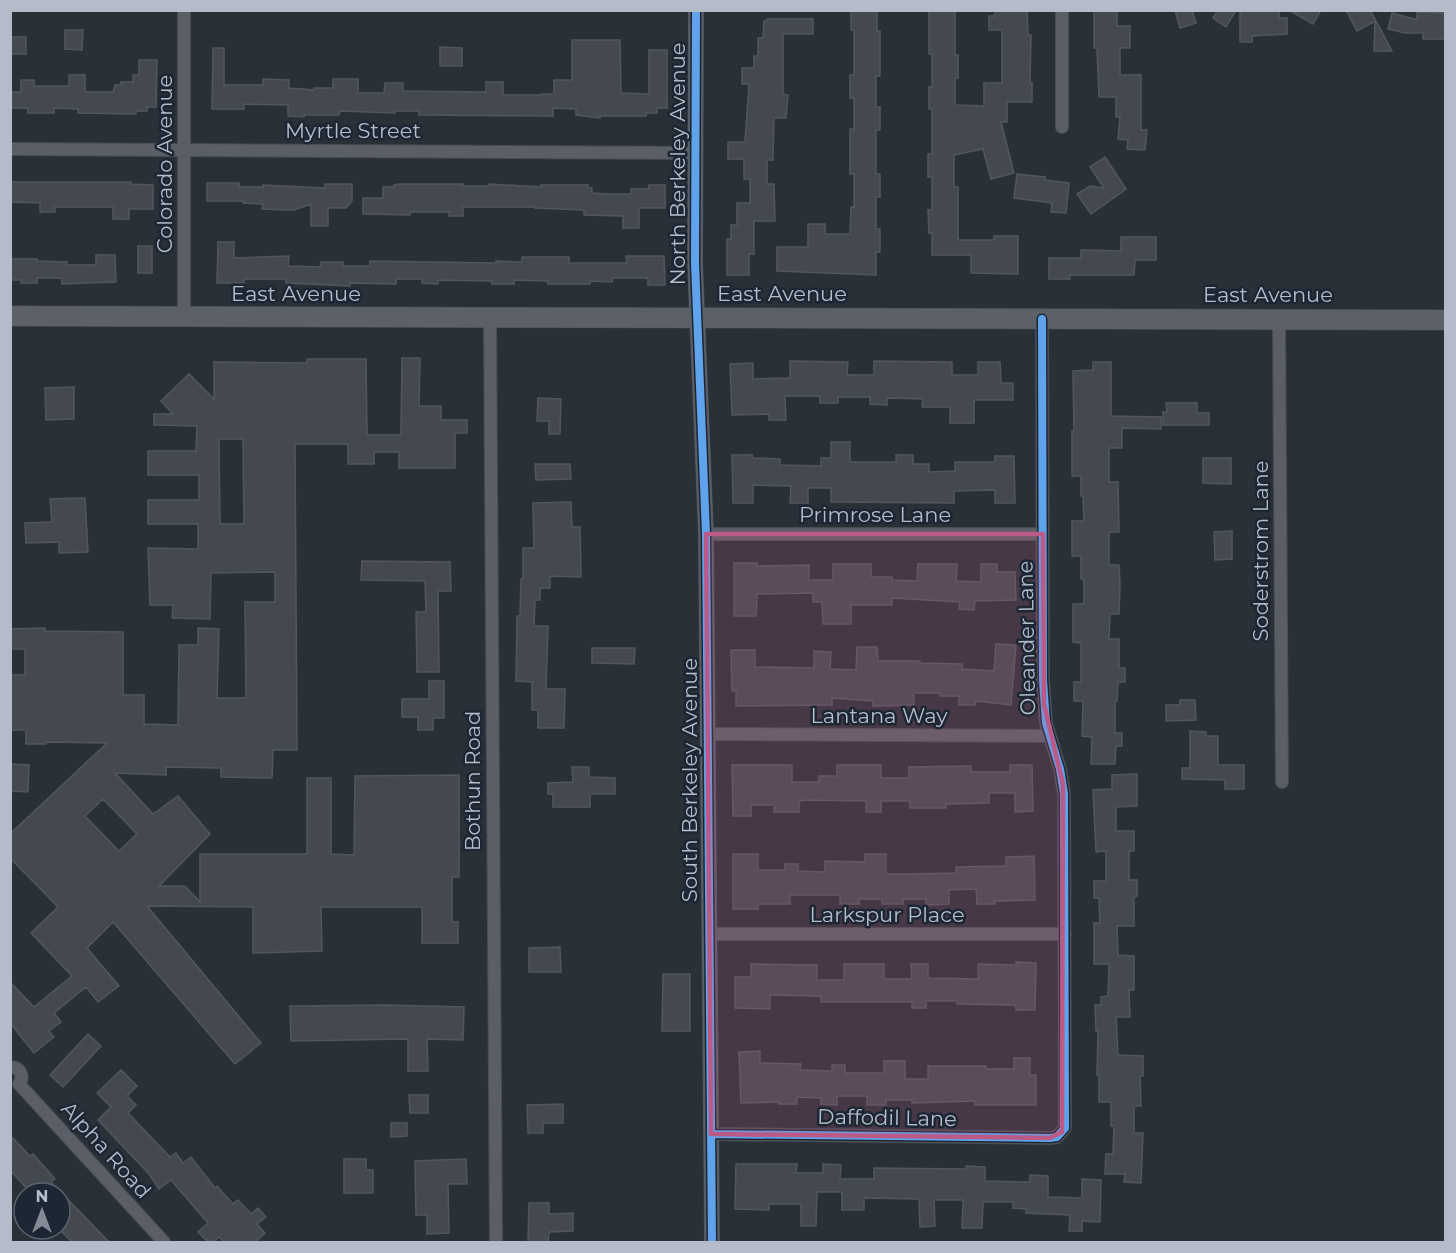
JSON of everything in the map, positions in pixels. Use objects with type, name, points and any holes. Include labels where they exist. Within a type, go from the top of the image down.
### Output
[{"type":"main road","name":"East Avenue","points":[[10,316],[1446,320]]},
{"type":"street","name":"Colorado Avenue","points":[[184,10],[184,317]]},
{"type":"street","name":"North Berkeley Avenue","points":[[696,10],[695,262],[698,317]]},
{"type":"street","points":[[1062,10],[1062,127]]},
{"type":"street","name":"Myrtle Street","points":[[10,149],[696,153]]},
{"type":"street","name":"South Berkeley Avenue","points":[[698,317],[706,534],[712,1242]]},
{"type":"street","name":"Bothun Road","points":[[490,319],[496,1242]]},
{"type":"street","name":"Oleander Lane","points":[[1042,319],[1043,687],[1046,723],[1060,769],[1064,794],[1066,1121],[1062,1132]]},
{"type":"street","name":"Soderstrom Lane","points":[[1279,320],[1282,782]]},
{"type":"street","name":"Primrose Lane","points":[[706,534],[1043,534]]},
{"type":"street","name":"Lantana Way","points":[[708,734],[1049,736]]},
{"type":"street","name":"Larkspur Place","points":[[709,934],[1065,934]]},
{"type":"street","name":"Alpha Road","points":[[10,1067],[17,1068],[21,1072],[22,1079],[15,1085],[164,1242]]},
{"type":"street","name":"Daffodil Lane","points":[[711,1134],[1050,1138],[1057,1137],[1062,1132]]},
{"type":"highlighted area","points":[[706,534],[1043,534],[1044,704],[1063,784],[1062,1132],[1050,1138],[711,1134]]},
{"type":"building","points":[[851,10],[877,10],[877,31],[880,31],[880,76],[876,76],[876,107],[880,107],[880,130],[876,130],[876,174],[880,174],[880,197],[876,197],[876,229],[880,229],[880,252],[876,252],[876,275],[777,271],[777,247],[808,247],[808,224],[825,224],[825,234],[850,234],[851,207],[854,207],[854,174],[850,174],[850,129],[854,129],[854,98],[850,98],[850,75],[854,75],[854,30],[851,30]]},
{"type":"building","points":[[929,10],[955,10],[955,55],[958,55],[958,78],[955,78],[955,105],[984,106],[984,83],[1002,83],[1002,30],[989,30],[989,16],[995,16],[995,10],[1027,10],[1028,35],[1031,35],[1032,102],[1007,102],[1007,122],[1001,122],[1014,173],[991,179],[983,149],[954,155],[954,187],[958,187],[958,240],[994,240],[994,236],[1018,236],[1018,274],[971,273],[971,255],[932,255],[932,233],[929,233],[928,210],[932,210],[932,177],[928,177],[928,154],[932,154],[932,109],[929,109],[929,87],[932,87],[932,54],[929,54]]},
{"type":"building","points":[[1094,10],[1117,10],[1117,26],[1130,26],[1130,48],[1120,48],[1120,75],[1141,75],[1141,130],[1147,130],[1145,150],[1127,149],[1128,140],[1118,139],[1120,117],[1116,117],[1116,97],[1099,97],[1097,48],[1094,48]]},
{"type":"building","points":[[1175,10],[1192,10],[1196,23],[1180,28]]},
{"type":"building","points":[[1218,10],[1236,10],[1226,27],[1213,18]]},
{"type":"building","points":[[1279,10],[1279,18],[1287,18],[1287,34],[1252,36],[1252,42],[1240,42],[1240,12]]},
{"type":"building","points":[[1289,10],[1321,10],[1313,24]]},
{"type":"building","points":[[1346,10],[1370,10],[1392,51],[1374,51],[1375,21],[1357,31]]},
{"type":"building","points":[[1417,12],[1446,13],[1446,39],[1423,39],[1423,33],[1405,33],[1388,29],[1392,13],[1417,20]]},
{"type":"building","points":[[767,19],[813,19],[813,34],[783,34],[783,94],[788,95],[786,118],[774,118],[773,160],[767,160],[767,184],[774,184],[775,221],[754,221],[754,254],[749,254],[749,275],[727,275],[727,239],[731,239],[731,225],[737,225],[737,203],[750,203],[750,179],[744,179],[744,159],[728,159],[728,142],[745,142],[749,84],[742,84],[742,68],[754,68],[754,56],[758,56],[758,38],[763,38],[764,21]]},
{"type":"building","points":[[65,30],[83,30],[82,50],[65,49]]},
{"type":"building","points":[[10,37],[26,37],[26,54],[10,54]]},
{"type":"building","points":[[572,40],[620,40],[621,93],[649,94],[649,50],[667,50],[667,108],[657,108],[657,113],[646,113],[646,116],[600,116],[600,118],[576,115],[576,109],[553,108],[553,116],[419,115],[419,111],[395,111],[395,113],[340,111],[339,115],[304,115],[304,117],[288,116],[288,105],[244,104],[244,109],[212,109],[213,48],[224,48],[224,85],[263,85],[263,79],[289,80],[289,88],[314,90],[314,88],[333,88],[333,79],[358,79],[358,93],[384,93],[385,83],[403,83],[403,91],[486,92],[486,82],[503,82],[503,95],[542,95],[554,94],[554,80],[572,80]]},
{"type":"building","points":[[440,47],[462,48],[462,66],[440,66]]},
{"type":"building","points":[[139,60],[157,60],[156,107],[147,107],[147,111],[136,111],[136,114],[78,113],[78,109],[54,108],[54,113],[28,113],[28,108],[12,108],[12,92],[21,92],[21,80],[34,80],[34,86],[69,86],[69,75],[85,75],[85,92],[113,92],[115,85],[121,85],[121,82],[133,82],[133,75],[139,75]]},
{"type":"building","points":[[1105,157],[1126,189],[1091,214],[1077,194],[1090,186],[1104,188],[1090,167]]},
{"type":"building","points":[[1017,174],[1045,177],[1045,180],[1069,183],[1066,213],[1051,212],[1052,203],[1014,198]]},
{"type":"building","points":[[10,182],[131,182],[131,184],[153,185],[153,209],[129,209],[129,219],[113,219],[113,207],[55,207],[55,212],[40,212],[40,203],[10,202]]},
{"type":"building","points":[[207,183],[239,183],[239,187],[263,187],[263,185],[325,188],[325,184],[352,184],[352,201],[346,208],[328,208],[328,226],[311,226],[311,204],[287,210],[262,209],[263,204],[243,203],[244,201],[207,201]]},
{"type":"building","points":[[398,184],[489,186],[489,184],[541,187],[541,185],[588,185],[588,188],[592,188],[592,193],[608,194],[631,194],[631,189],[649,189],[649,185],[665,185],[665,208],[639,208],[639,228],[623,228],[623,216],[584,215],[584,210],[535,207],[463,207],[463,216],[449,216],[449,212],[410,212],[410,215],[363,214],[363,198],[383,198],[383,187],[394,187]]},
{"type":"building","points":[[1121,237],[1156,237],[1156,260],[1135,260],[1134,275],[1070,275],[1070,279],[1049,279],[1049,258],[1081,258],[1081,250],[1121,251]]},
{"type":"building","points":[[218,242],[234,242],[234,258],[289,256],[288,266],[320,267],[321,262],[343,262],[343,266],[370,266],[370,261],[522,262],[522,257],[569,257],[569,263],[627,263],[626,256],[664,256],[665,285],[648,285],[648,278],[612,278],[612,282],[590,281],[590,284],[548,284],[548,281],[514,280],[514,284],[492,284],[492,281],[438,280],[438,284],[422,283],[422,279],[396,279],[396,284],[350,283],[350,286],[286,283],[286,279],[244,279],[244,283],[217,283]]},
{"type":"building","points":[[138,246],[152,246],[152,273],[138,273]]},
{"type":"building","points":[[96,255],[115,255],[116,282],[62,284],[62,278],[37,278],[37,283],[10,280],[10,259],[67,262],[67,265],[96,265]]},
{"type":"building","points":[[402,358],[420,358],[419,406],[441,406],[441,420],[467,420],[467,433],[455,433],[455,468],[399,468],[399,452],[374,452],[374,464],[348,464],[348,444],[295,444],[297,750],[273,750],[272,778],[221,777],[221,768],[166,767],[166,775],[115,773],[153,814],[178,796],[210,834],[159,886],[185,886],[200,902],[200,854],[307,854],[307,778],[331,778],[331,854],[354,855],[355,776],[459,775],[459,877],[452,877],[452,922],[458,922],[458,943],[422,943],[422,907],[321,907],[322,951],[253,953],[253,907],[147,906],[261,1043],[235,1064],[113,922],[87,948],[119,986],[98,1002],[86,987],[54,1013],[61,1022],[49,1031],[54,1037],[34,1053],[10,1023],[10,982],[34,1007],[72,976],[31,933],[58,907],[10,858],[10,834],[107,743],[26,744],[26,730],[10,730],[10,675],[25,675],[25,649],[10,649],[10,629],[45,628],[45,631],[123,632],[123,695],[144,695],[144,724],[178,725],[179,645],[198,645],[198,628],[219,629],[217,698],[246,698],[245,602],[275,602],[275,572],[211,573],[210,619],[172,618],[173,605],[150,605],[148,548],[198,549],[198,524],[148,524],[148,500],[199,500],[199,475],[148,475],[148,451],[196,451],[197,426],[154,425],[154,414],[173,414],[161,401],[189,374],[214,399],[214,362],[307,363],[307,359],[366,359],[367,435],[401,435]],"holes":[[[219,439],[243,439],[244,524],[220,524]],[[103,799],[137,834],[119,851],[85,816]]]},
{"type":"building","points":[[790,361],[848,362],[847,375],[874,375],[874,361],[952,362],[952,375],[978,375],[978,362],[1000,362],[1001,383],[1013,383],[1013,400],[974,400],[974,423],[950,423],[950,407],[922,407],[923,399],[887,398],[887,405],[870,404],[870,397],[838,397],[838,403],[820,403],[820,396],[785,396],[786,420],[769,420],[769,414],[732,415],[730,364],[753,363],[753,379],[790,378]]},
{"type":"building","points":[[1093,362],[1111,362],[1111,416],[1161,417],[1161,429],[1122,428],[1122,448],[1109,448],[1109,482],[1118,482],[1119,532],[1109,532],[1109,565],[1119,565],[1120,584],[1119,614],[1110,614],[1109,639],[1119,639],[1119,668],[1125,668],[1125,682],[1118,682],[1117,701],[1115,701],[1115,733],[1122,733],[1122,746],[1116,746],[1115,764],[1091,764],[1092,737],[1082,736],[1083,701],[1074,701],[1074,682],[1081,682],[1081,643],[1073,642],[1073,604],[1084,604],[1084,579],[1081,579],[1081,556],[1072,556],[1072,521],[1084,521],[1081,476],[1072,476],[1073,371],[1093,370]]},
{"type":"building","points":[[74,387],[74,419],[46,420],[45,388]]},
{"type":"building","points":[[538,398],[561,399],[560,434],[549,434],[549,421],[537,421]]},
{"type":"building","points":[[1166,403],[1197,403],[1197,413],[1209,413],[1209,425],[1163,425],[1163,412],[1167,412]]},
{"type":"building","points":[[831,442],[850,442],[850,462],[896,462],[896,455],[913,455],[913,464],[929,464],[929,472],[955,471],[955,462],[995,462],[995,456],[1014,456],[1015,503],[995,503],[995,490],[954,491],[954,503],[831,502],[831,488],[808,488],[808,503],[790,503],[791,486],[753,485],[753,503],[733,503],[732,455],[780,459],[780,465],[821,466],[821,458],[831,458]]},
{"type":"building","points":[[1203,458],[1231,458],[1231,484],[1203,483]]},
{"type":"building","points":[[535,464],[570,464],[571,479],[536,480]]},
{"type":"building","points":[[85,498],[88,552],[59,553],[59,542],[26,543],[25,523],[52,522],[50,499]]},
{"type":"building","points":[[571,502],[572,527],[580,527],[581,577],[550,576],[550,588],[540,588],[540,600],[535,600],[534,626],[548,626],[546,689],[565,689],[564,728],[538,728],[538,710],[532,710],[532,682],[516,681],[517,616],[520,616],[523,548],[534,548],[533,503]]},
{"type":"building","points":[[1232,531],[1232,559],[1215,560],[1214,532]]},
{"type":"building","points":[[362,561],[450,562],[451,591],[438,591],[439,672],[417,672],[416,612],[426,612],[425,581],[361,580]]},
{"type":"building","points":[[734,563],[757,563],[757,566],[809,565],[809,580],[833,580],[833,564],[871,564],[871,577],[892,577],[892,580],[917,581],[918,564],[957,564],[956,581],[981,582],[981,564],[997,564],[997,572],[1015,572],[1016,600],[975,601],[974,610],[959,609],[960,602],[892,598],[892,605],[851,605],[851,624],[823,624],[822,602],[813,602],[813,593],[757,594],[756,616],[734,616]]},
{"type":"building","points":[[996,644],[1016,645],[1011,705],[976,701],[975,705],[959,705],[959,696],[914,693],[914,705],[873,706],[873,701],[832,698],[832,705],[736,706],[736,691],[732,691],[731,650],[755,650],[755,667],[814,668],[814,651],[831,652],[830,669],[856,670],[857,647],[877,647],[878,661],[962,664],[962,669],[994,671]]},
{"type":"building","points":[[592,648],[635,648],[634,664],[592,663]]},
{"type":"building","points":[[429,681],[444,681],[444,718],[433,718],[433,730],[418,730],[418,717],[402,717],[402,699],[429,699]]},
{"type":"building","points":[[1180,700],[1195,700],[1196,720],[1166,721],[1166,705],[1180,705]]},
{"type":"building","points":[[1190,731],[1206,732],[1206,736],[1218,736],[1218,765],[1244,765],[1244,789],[1225,789],[1225,780],[1182,779],[1182,768],[1190,768]]},
{"type":"building","points":[[10,764],[29,765],[28,792],[10,791]]},
{"type":"building","points":[[732,765],[792,765],[792,782],[819,782],[819,776],[837,776],[837,765],[881,765],[881,778],[909,778],[909,767],[971,766],[971,772],[1010,772],[1010,765],[1032,765],[1033,811],[1015,812],[1015,793],[989,793],[989,803],[946,804],[946,808],[910,808],[910,801],[881,801],[881,812],[866,812],[866,801],[807,800],[799,801],[799,812],[774,812],[774,805],[751,805],[751,816],[733,816]]},
{"type":"building","points":[[572,767],[589,767],[589,777],[615,778],[615,794],[590,794],[590,807],[553,807],[553,794],[548,794],[548,783],[573,782]]},
{"type":"building","points":[[1137,774],[1137,806],[1116,807],[1116,831],[1134,831],[1134,851],[1129,851],[1129,880],[1137,880],[1137,896],[1134,897],[1134,926],[1117,926],[1118,955],[1134,956],[1134,990],[1129,990],[1130,1017],[1116,1017],[1118,1055],[1143,1056],[1143,1076],[1140,1076],[1141,1106],[1134,1106],[1134,1133],[1143,1133],[1141,1183],[1124,1182],[1125,1174],[1105,1174],[1106,1154],[1113,1154],[1114,1126],[1111,1126],[1111,1102],[1099,1102],[1098,1031],[1096,1031],[1095,1005],[1101,1005],[1101,997],[1108,996],[1109,964],[1094,964],[1094,923],[1100,923],[1099,898],[1094,898],[1094,881],[1106,881],[1106,851],[1096,852],[1093,790],[1112,789],[1112,775]]},
{"type":"building","points":[[733,854],[758,854],[758,870],[785,870],[785,864],[798,864],[798,871],[825,872],[825,861],[865,862],[865,854],[886,854],[886,874],[956,873],[956,867],[1006,866],[1006,857],[1034,856],[1035,900],[977,904],[976,889],[949,890],[949,904],[926,905],[926,899],[903,899],[903,904],[882,904],[882,899],[859,899],[859,904],[840,904],[840,895],[790,895],[790,904],[758,904],[758,909],[733,909]]},
{"type":"building","points":[[560,947],[561,972],[529,972],[529,948]]},
{"type":"building","points":[[1016,962],[1036,963],[1035,1010],[1016,1010],[1016,1005],[957,1004],[957,1001],[926,1001],[926,1008],[912,1008],[912,1002],[821,1002],[821,996],[770,995],[770,1009],[735,1008],[735,977],[751,977],[751,964],[817,965],[817,980],[844,980],[844,964],[884,964],[884,979],[912,979],[911,964],[928,964],[928,978],[978,979],[978,964],[1016,965]]},
{"type":"building","points":[[663,974],[690,974],[690,1031],[662,1031]]},
{"type":"building","points":[[290,1006],[464,1007],[463,1040],[427,1039],[428,1071],[408,1071],[408,1039],[291,1041]]},
{"type":"building","points":[[88,1034],[101,1046],[63,1087],[50,1075]]},
{"type":"building","points":[[760,1051],[760,1063],[801,1064],[800,1070],[832,1071],[832,1065],[845,1065],[845,1073],[884,1073],[884,1061],[905,1061],[905,1079],[928,1079],[928,1066],[986,1066],[986,1069],[1014,1069],[1014,1058],[1030,1058],[1030,1075],[1036,1075],[1036,1105],[975,1105],[975,1101],[912,1103],[912,1100],[886,1100],[886,1105],[867,1105],[867,1096],[837,1096],[837,1105],[821,1104],[821,1098],[797,1097],[797,1104],[741,1103],[739,1052]]},
{"type":"building","points":[[121,1070],[137,1086],[127,1096],[136,1105],[128,1113],[170,1157],[176,1153],[183,1163],[191,1157],[215,1188],[217,1186],[233,1204],[238,1200],[251,1214],[258,1208],[266,1217],[257,1224],[265,1233],[255,1242],[224,1242],[219,1237],[213,1242],[208,1242],[198,1232],[208,1223],[171,1180],[159,1189],[149,1174],[98,1120],[111,1107],[97,1093]]},
{"type":"building","points":[[409,1095],[428,1095],[428,1113],[410,1113]]},
{"type":"building","points":[[563,1104],[563,1123],[543,1123],[543,1133],[528,1133],[527,1105]]},
{"type":"building","points":[[391,1123],[407,1123],[407,1136],[391,1137]]},
{"type":"building","points":[[10,1135],[30,1156],[33,1154],[55,1179],[52,1181],[20,1181],[10,1170]]},
{"type":"building","points":[[344,1159],[366,1159],[366,1170],[373,1170],[373,1193],[344,1193]]},
{"type":"building","points":[[466,1159],[467,1184],[448,1184],[449,1233],[427,1234],[427,1215],[416,1215],[415,1161]]},
{"type":"building","points":[[736,1164],[797,1164],[796,1173],[823,1173],[823,1164],[841,1165],[840,1179],[874,1179],[874,1168],[966,1169],[966,1166],[985,1167],[985,1181],[1030,1182],[1030,1175],[1048,1176],[1048,1197],[1082,1198],[1082,1179],[1101,1180],[1100,1222],[1082,1221],[1082,1231],[1069,1231],[1070,1215],[1026,1213],[1026,1209],[1013,1208],[1013,1202],[983,1202],[982,1228],[962,1228],[963,1200],[934,1200],[935,1226],[920,1227],[919,1199],[864,1198],[864,1210],[842,1210],[842,1192],[817,1192],[816,1226],[801,1226],[801,1204],[769,1204],[769,1210],[735,1209]]},
{"type":"building","points":[[529,1203],[549,1203],[549,1214],[573,1213],[573,1231],[549,1232],[548,1242],[528,1242]]},
{"type":"building","points":[[72,1204],[109,1242],[71,1241]]},
{"type":"cycle path","points":[[696,10],[695,263],[706,534],[712,1242]]},
{"type":"cycle path","points":[[711,1134],[1050,1138],[1057,1137],[1065,1128],[1064,794],[1060,769],[1046,723],[1043,680],[1042,319]]}]
